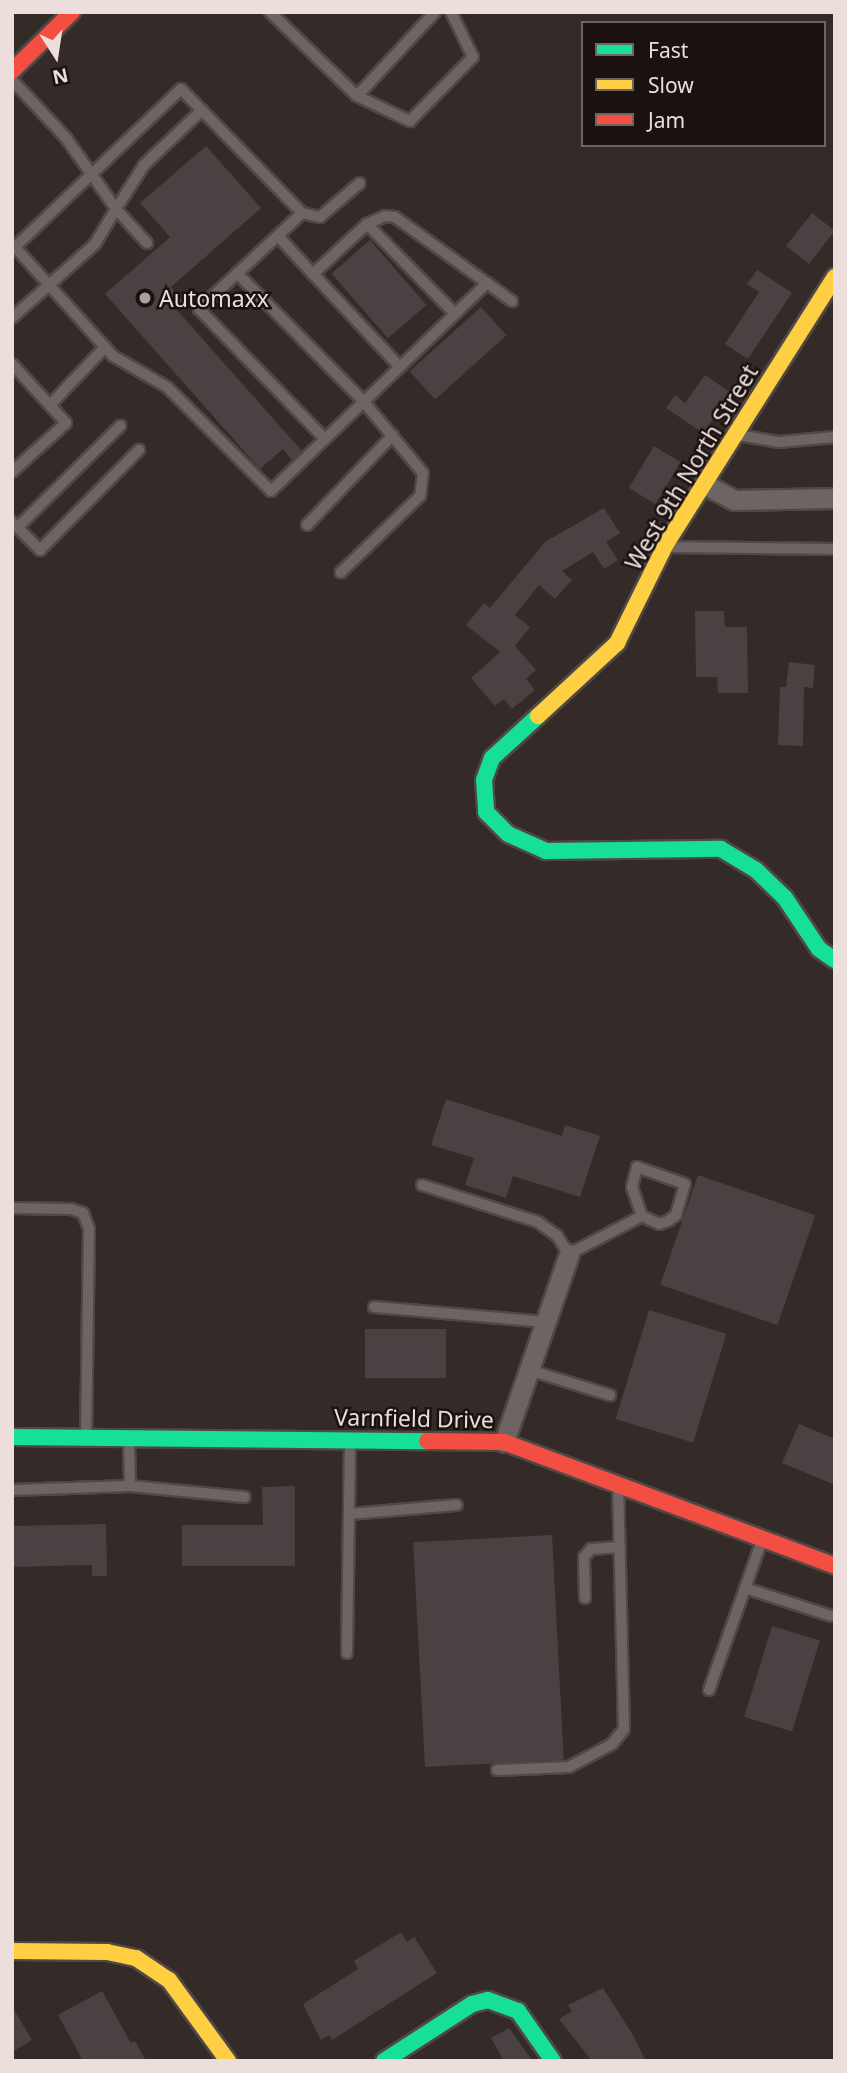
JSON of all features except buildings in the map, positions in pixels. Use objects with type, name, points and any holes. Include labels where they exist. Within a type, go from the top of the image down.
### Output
[{"type":"street","points":[[12,71],[72,12]]},
{"type":"street","name":"West 9th North Street","points":[[835,277],[733,435],[706,485],[665,547],[617,643],[492,758],[484,780],[486,812],[508,834],[546,851],[721,849],[756,870],[785,898],[819,948],[835,960]]},
{"type":"street","points":[[706,485],[734,500],[835,498]]},
{"type":"street","points":[[504,1442],[569,1254]]},
{"type":"street","name":"Varnfield Drive","points":[[12,1437],[504,1442],[835,1566]]},
{"type":"street","points":[[12,1951],[107,1952],[136,1958],[169,1980],[228,2061]]},
{"type":"street","points":[[384,2061],[472,2004],[488,2000],[518,2011],[553,2061]]},
{"type":"lane","points":[[270,12],[357,96],[410,121],[473,57],[451,12]]},
{"type":"lane","points":[[357,96],[435,12]]},
{"type":"lane","points":[[12,80],[66,138],[116,209],[147,243]]},
{"type":"lane","points":[[360,183],[320,217],[302,213],[181,89],[13,246],[105,347],[167,387],[271,491],[487,284]]},
{"type":"lane","points":[[12,318],[96,244],[144,165],[202,110]]},
{"type":"lane","points":[[302,213],[199,309],[325,439]]},
{"type":"lane","points":[[313,274],[367,224],[385,216],[395,217],[512,301]]},
{"type":"lane","points":[[367,224],[455,314]]},
{"type":"lane","points":[[278,236],[400,367]]},
{"type":"lane","points":[[237,274],[364,402],[419,465],[425,488],[341,572]]},
{"type":"lane","points":[[50,405],[105,347]]},
{"type":"lane","points":[[12,364],[66,422],[12,472]]},
{"type":"lane","points":[[120,426],[15,524],[40,550],[139,450]]},
{"type":"lane","points":[[307,525],[393,435]]},
{"type":"lane","points":[[733,435],[779,442],[835,437]]},
{"type":"lane","points":[[665,547],[835,550]]},
{"type":"lane","points":[[637,1167],[685,1184],[677,1215],[659,1224],[642,1216],[632,1186],[637,1167]]},
{"type":"lane","points":[[422,1185],[538,1222],[557,1236],[569,1254],[642,1216]]},
{"type":"lane","points":[[12,1208],[71,1209],[83,1213],[89,1229],[86,1437]]},
{"type":"lane","points":[[374,1307],[546,1322]]},
{"type":"lane","points":[[529,1370],[610,1395]]},
{"type":"lane","points":[[130,1438],[130,1486]]},
{"type":"lane","points":[[347,1653],[350,1440]]},
{"type":"lane","points":[[12,1490],[130,1486],[244,1497]]},
{"type":"lane","points":[[497,1770],[569,1767],[612,1744],[624,1729],[618,1486]]},
{"type":"lane","points":[[349,1514],[457,1505]]},
{"type":"lane","points":[[709,1690],[762,1539]]},
{"type":"lane","points":[[585,1598],[584,1557],[591,1549],[620,1548]]},
{"type":"lane","points":[[745,1588],[831,1616]]},
{"type":"traffic: fast","points":[[538,716],[492,758],[484,780],[486,812],[508,834],[546,851],[721,849],[756,870],[785,898],[819,949],[835,960]]},
{"type":"traffic: fast","points":[[12,1437],[427,1441]]},
{"type":"traffic: fast","points":[[384,2061],[472,2004],[488,2000],[518,2011],[553,2061]]},
{"type":"traffic: slow","points":[[538,716],[617,643],[666,544],[835,277]]},
{"type":"traffic: slow","points":[[12,1951],[107,1952],[136,1958],[169,1980],[228,2061]]},
{"type":"traffic: jam","points":[[12,71],[72,12]]},
{"type":"traffic: jam","points":[[427,1441],[504,1442],[835,1566]]},
{"type":"place","name":"Automaxx","points":[[145,298]]}]
